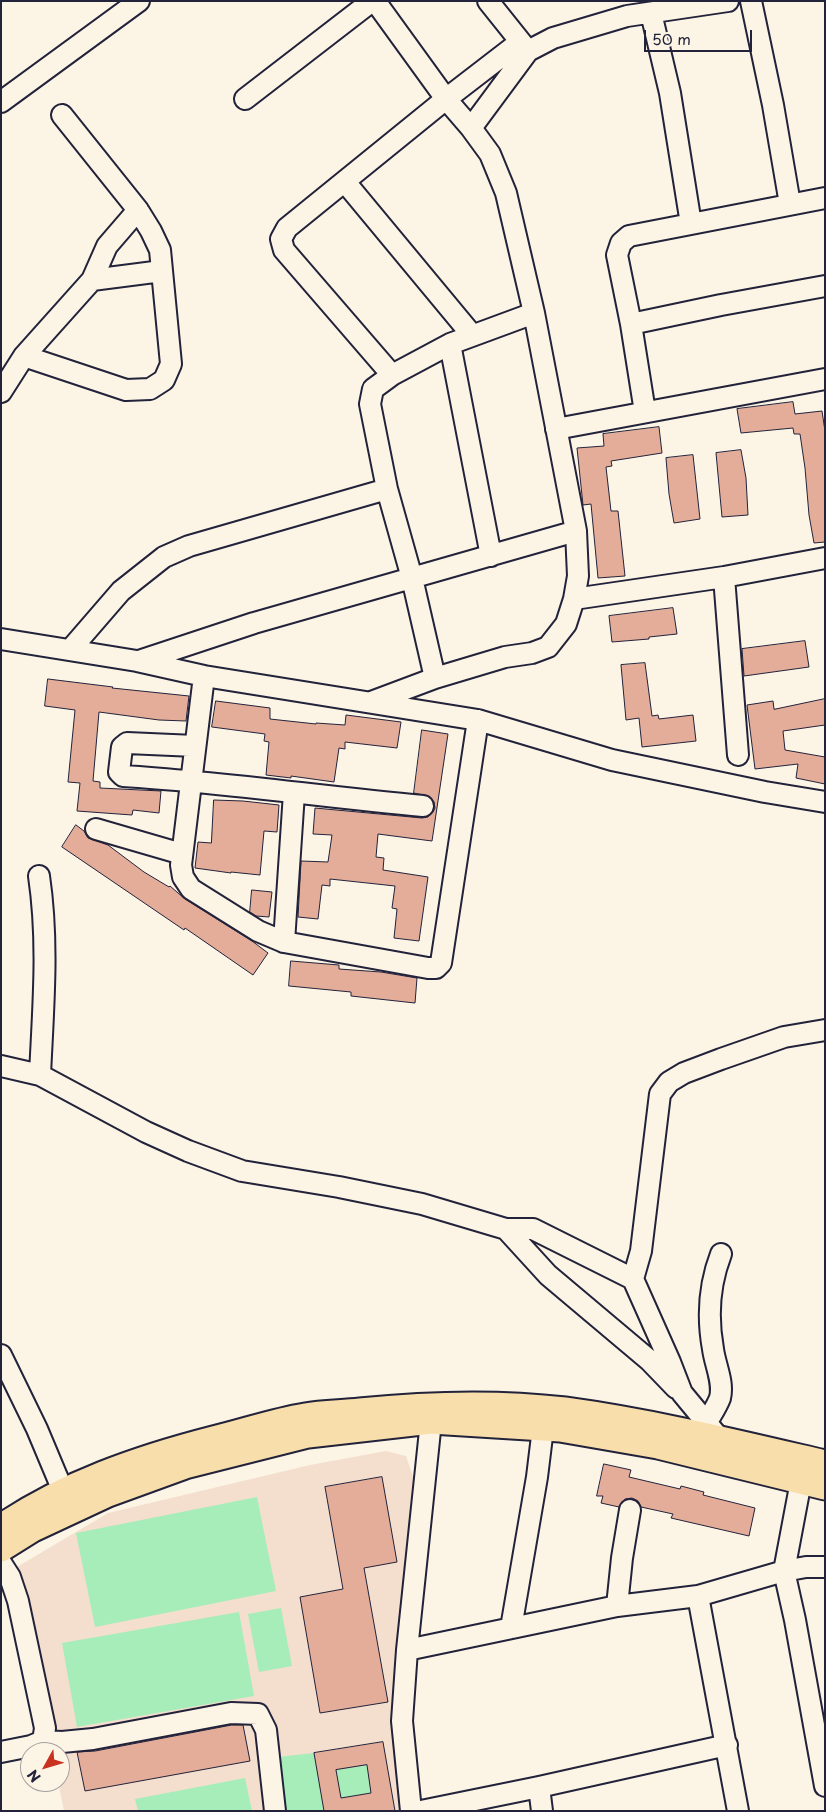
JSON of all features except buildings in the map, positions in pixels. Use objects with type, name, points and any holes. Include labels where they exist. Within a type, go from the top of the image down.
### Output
[{"type":"main road","points":[[1,1528],[23,1512],[63,1491],[99,1476],[179,1448],[304,1416],[400,1407],[485,1415],[543,1428],[658,1446],[825,1487]]},
{"type":"main road","points":[[1,1549],[33,1529],[108,1494],[185,1466],[308,1434],[485,1415],[563,1410],[650,1424],[714,1431],[825,1463]]},
{"type":"street","points":[[1,102],[140,1]]},
{"type":"street","points":[[245,99],[374,1],[446,99],[490,154],[506,193],[534,313],[576,531],[578,576],[574,599],[566,624],[548,647],[532,653],[505,657],[435,678],[371,702]]},
{"type":"street","points":[[488,1],[524,46]]},
{"type":"street","points":[[392,375],[284,250],[281,239],[288,228],[446,99],[524,46],[553,38],[626,9],[651,14],[728,1]]},
{"type":"street","points":[[751,1],[790,204]]},
{"type":"street","points":[[651,14],[670,94],[691,224]]},
{"type":"street","points":[[471,128],[524,46]]},
{"type":"street","points":[[24,356],[126,390],[150,389],[164,380],[171,364],[160,250],[138,210],[62,115]]},
{"type":"street","points":[[344,182],[472,335]]},
{"type":"street","points":[[645,412],[631,324],[617,256],[621,243],[629,236],[825,198]]},
{"type":"street","points":[[1,392],[24,356],[92,280],[107,246],[138,210]]},
{"type":"street","points":[[92,280],[162,271]]},
{"type":"street","points":[[631,324],[825,286]]},
{"type":"street","points":[[435,678],[412,578],[387,489],[370,404],[373,389],[392,375],[450,344],[534,313]]},
{"type":"street","points":[[450,344],[491,556]]},
{"type":"street","points":[[1,356],[12,374]]},
{"type":"street","points":[[556,429],[825,379]]},
{"type":"street","points":[[70,650],[121,591],[164,557],[189,546],[387,489]]},
{"type":"street","points":[[137,661],[254,623],[576,531]]},
{"type":"street","points":[[574,599],[724,577],[825,558]]},
{"type":"street","points":[[724,577],[738,755]]},
{"type":"street","points":[[1,639],[137,661],[204,676],[478,720],[612,760],[765,792],[825,802]]},
{"type":"street","points":[[204,676],[181,865],[183,877],[192,889],[258,931],[284,942],[428,968],[436,968],[441,963],[478,720]]},
{"type":"street","points":[[194,746],[126,743],[122,747],[119,772],[123,776],[190,780],[423,806]]},
{"type":"street","points":[[284,942],[294,793]]},
{"type":"street","points":[[96,829],[182,854]]},
{"type":"street","points":[[39,876],[46,965],[40,1075]]},
{"type":"street","points":[[633,1279],[641,1252],[660,1094],[669,1082],[684,1073],[784,1037],[825,1030]]},
{"type":"street","points":[[1,1066],[40,1075],[180,1148],[242,1171],[338,1187],[422,1204],[506,1229],[533,1229],[633,1279],[682,1393]]},
{"type":"street","points":[[506,1229],[548,1275],[649,1360],[682,1393],[714,1431]]},
{"type":"street","points":[[714,1431],[720,1397],[720,1379],[713,1350],[710,1324],[710,1292],[721,1254]]},
{"type":"street","points":[[1,1355],[37,1429],[63,1491]]},
{"type":"street","points":[[411,1811],[402,1721],[403,1688],[431,1421]]},
{"type":"street","points":[[510,1628],[537,1477],[543,1428]]},
{"type":"street","points":[[801,1481],[784,1571],[795,1620],[825,1786]]},
{"type":"street","points":[[617,1606],[630,1510]]},
{"type":"street","points":[[1,1563],[10,1577],[18,1601],[45,1728],[43,1741]]},
{"type":"street","points":[[406,1650],[617,1606],[698,1596],[784,1571],[825,1566]]},
{"type":"street","points":[[698,1596],[738,1811]]},
{"type":"street","points":[[1,1752],[30,1746],[43,1741],[62,1742],[92,1739],[231,1713],[258,1714],[266,1730],[275,1811]]},
{"type":"street","points":[[421,1811],[538,1788],[726,1744]]},
{"type":"street","points":[[538,1788],[542,1811]]},
{"type":"shaded area","points":[[386,1451],[406,1456],[416,1485],[410,1811],[64,1811],[60,1792],[70,1792],[70,1742],[50,1742],[17,1567],[108,1513],[310,1465]]},
{"type":"green space","points":[[257,1497],[276,1591],[95,1627],[76,1533]]},
{"type":"green space","points":[[281,1608],[292,1666],[259,1672],[248,1614]]},
{"type":"green space","points":[[239,1612],[254,1696],[77,1727],[62,1643]]},
{"type":"green space","points":[[314,1753],[324,1811],[275,1811],[268,1758]]},
{"type":"green space","points":[[367,1765],[371,1793],[341,1798],[336,1770]]},
{"type":"green space","points":[[245,1778],[252,1811],[138,1811],[135,1799]]}]
